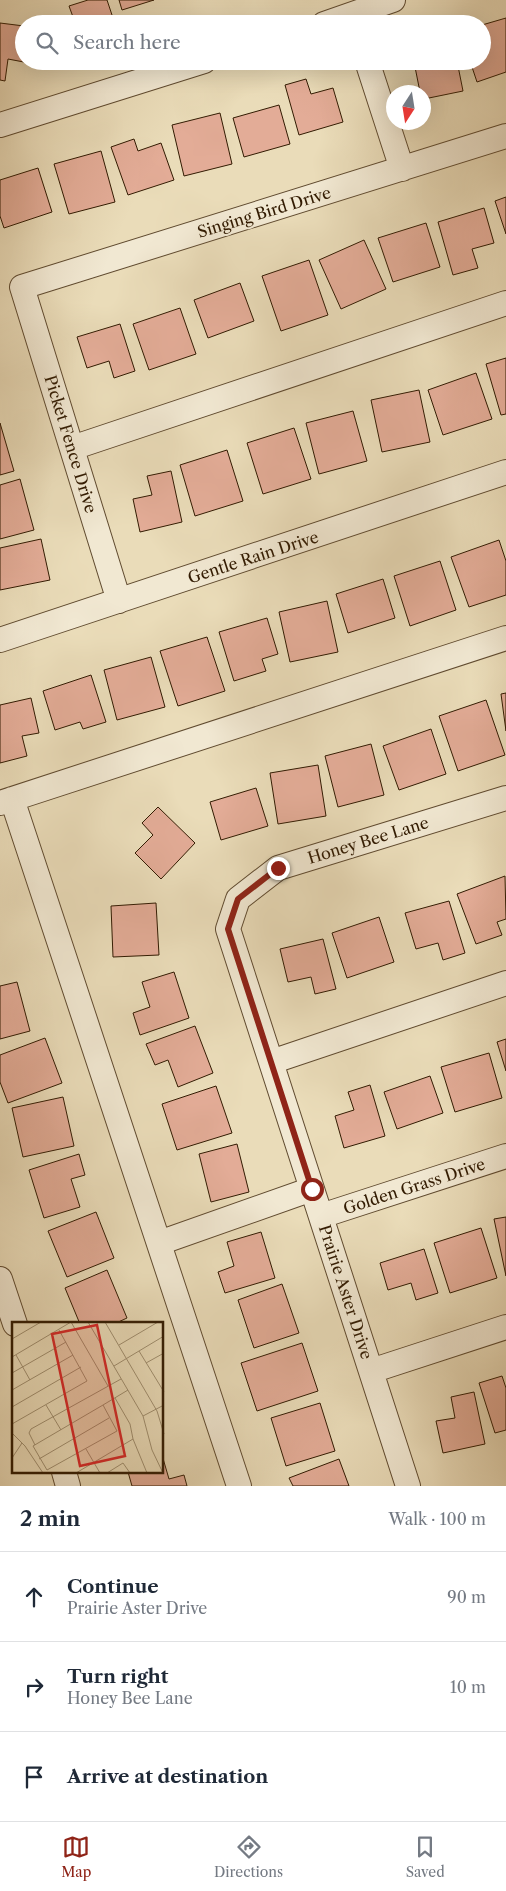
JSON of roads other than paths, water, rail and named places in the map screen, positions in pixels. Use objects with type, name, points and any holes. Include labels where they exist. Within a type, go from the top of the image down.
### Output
[{"type":"street","points":[[351,13],[393,0]]},
{"type":"street","points":[[0,125],[175,70]]},
{"type":"street","points":[[370,70],[402,169]]},
{"type":"street","name":"Singing Bird Drive","points":[[22,287],[506,136]]},
{"type":"street","name":"Picket Fence Drive","points":[[22,287],[119,601]]},
{"type":"street","points":[[72,448],[506,303]]},
{"type":"street","name":"Gentle Rain Drive","points":[[0,640],[506,472]]},
{"type":"street","points":[[239,1486],[158,1243],[6,801],[506,638]]},
{"type":"street","name":"Honey Bee Lane","points":[[238,899],[278,868],[506,798]]},
{"type":"street","name":"Prairie Aster Drive","points":[[238,899],[228,929],[408,1486]]},
{"type":"street","points":[[271,1062],[506,983]]},
{"type":"street","name":"Golden Grass Drive","points":[[321,1216],[506,1156]]},
{"type":"street","points":[[158,1243],[312,1189]]},
{"type":"street","points":[[0,1279],[14,1322]]},
{"type":"street","points":[[371,1371],[506,1327]]}]
